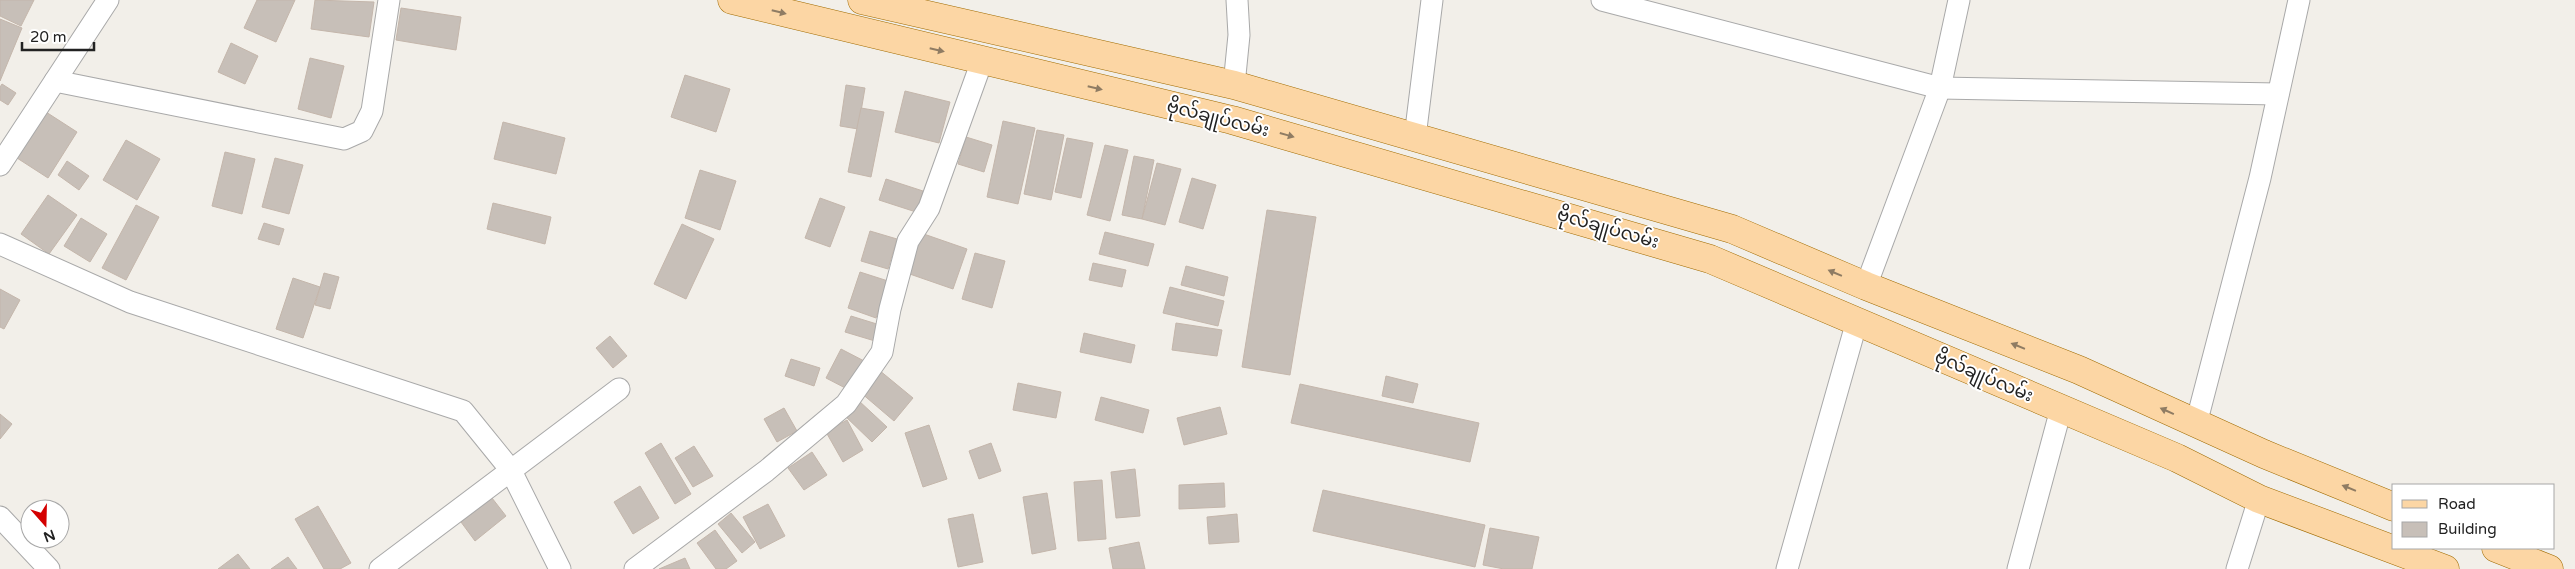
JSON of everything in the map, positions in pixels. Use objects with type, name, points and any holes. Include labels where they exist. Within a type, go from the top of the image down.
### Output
[{"type":"main road","name":"ဗိုလ်ချုပ်လမ်း","points":[[732,0],[1232,120],[1710,258],[2177,458],[2259,499],[2392,549]]},
{"type":"main road","name":"ဗိုလ်ချုပ်လမ်း","points":[[862,0],[1234,85],[1732,229],[1866,286],[2079,370],[2264,454],[2392,506]]},
{"type":"main road","name":"ဗိုလ်ချုပ်လမ်း","points":[[2393,549],[2446,569]]},
{"type":"main road","points":[[2499,549],[2549,569]]},
{"type":"street","points":[[0,165],[108,0]]},
{"type":"street","points":[[55,81],[344,139],[362,131],[372,111],[389,0]]},
{"type":"street","points":[[1234,85],[1239,34],[1237,0]]},
{"type":"street","points":[[1415,137],[1432,0]]},
{"type":"street","points":[[1602,0],[1940,88],[2278,94]]},
{"type":"street","points":[[1866,286],[1940,88],[1959,0]]},
{"type":"street","points":[[2196,424],[2260,178],[2299,0]]},
{"type":"street","points":[[635,569],[766,472],[846,404],[882,352],[890,309],[908,241],[929,208],[982,61]]},
{"type":"street","points":[[0,244],[130,302],[463,411],[510,469],[560,569]]},
{"type":"street","points":[[1787,569],[1857,321]]},
{"type":"street","points":[[380,569],[510,469],[619,389]]},
{"type":"street","points":[[2018,569],[2062,409]]},
{"type":"street","points":[[2237,569],[2259,499]]},
{"type":"street","points":[[0,517],[49,569]]},
{"type":"building","points":[[0,0],[34,0],[21,26],[0,16]]},
{"type":"building","points":[[257,0],[295,0],[276,42],[244,28]]},
{"type":"building","points":[[315,0],[374,2],[369,37],[311,29]]},
{"type":"building","points":[[401,8],[461,17],[456,50],[396,40]]},
{"type":"building","points":[[0,19],[22,28],[0,81]]},
{"type":"building","points":[[231,43],[258,56],[245,84],[218,72]]},
{"type":"building","points":[[310,58],[344,66],[331,118],[298,109]]},
{"type":"building","points":[[685,75],[730,89],[716,132],[671,117]]},
{"type":"building","points":[[2,84],[16,93],[8,105],[0,100],[0,87]]},
{"type":"building","points":[[846,85],[865,88],[858,129],[840,126]]},
{"type":"building","points":[[905,91],[950,102],[939,143],[895,132]]},
{"type":"building","points":[[861,108],[884,112],[871,177],[848,172]]},
{"type":"building","points":[[46,112],[77,132],[48,178],[17,158]]},
{"type":"building","points":[[1003,121],[1035,128],[1018,204],[987,197]]},
{"type":"building","points":[[503,122],[565,138],[556,174],[494,159]]},
{"type":"building","points":[[1037,130],[1064,135],[1051,200],[1024,194]]},
{"type":"building","points":[[966,137],[992,145],[984,172],[958,164]]},
{"type":"building","points":[[1067,138],[1093,143],[1081,198],[1055,192]]},
{"type":"building","points":[[126,140],[160,159],[137,200],[103,180]]},
{"type":"building","points":[[1105,145],[1128,150],[1110,221],[1087,215]]},
{"type":"building","points":[[225,152],[255,159],[242,214],[212,206]]},
{"type":"building","points":[[1134,156],[1154,160],[1142,219],[1122,215]]},
{"type":"building","points":[[275,158],[303,165],[289,214],[262,207]]},
{"type":"building","points":[[67,161],[89,176],[79,190],[58,175]]},
{"type":"building","points":[[1157,163],[1181,169],[1165,225],[1142,219]]},
{"type":"building","points":[[700,170],[736,181],[720,230],[685,218]]},
{"type":"building","points":[[1192,178],[1216,185],[1203,229],[1179,222]]},
{"type":"building","points":[[886,179],[923,191],[916,212],[879,200]]},
{"type":"building","points":[[48,195],[77,215],[49,254],[21,234]]},
{"type":"building","points":[[820,198],[845,207],[830,247],[805,238]]},
{"type":"building","points":[[493,203],[551,217],[545,244],[487,229]]},
{"type":"building","points":[[136,205],[159,217],[126,280],[102,268]]},
{"type":"building","points":[[1267,210],[1316,217],[1290,375],[1242,367]]},
{"type":"building","points":[[81,218],[107,234],[90,262],[64,246]]},
{"type":"building","points":[[264,223],[284,229],[279,245],[258,239]]},
{"type":"building","points":[[682,224],[714,239],[686,299],[654,284]]},
{"type":"building","points":[[870,231],[897,239],[888,269],[861,261]]},
{"type":"building","points":[[918,232],[967,249],[953,289],[904,272]]},
{"type":"building","points":[[1105,232],[1154,244],[1148,266],[1099,254]]},
{"type":"building","points":[[975,253],[1005,261],[992,308],[962,299]]},
{"type":"building","points":[[1093,263],[1126,270],[1122,287],[1089,280]]},
{"type":"building","points":[[1186,266],[1228,277],[1224,296],[1181,285]]},
{"type":"building","points":[[860,272],[888,281],[876,318],[848,308]]},
{"type":"building","points":[[324,273],[339,277],[330,309],[315,305]]},
{"type":"building","points":[[293,278],[320,287],[303,338],[276,329]]},
{"type":"building","points":[[1170,287],[1224,301],[1218,326],[1163,313]]},
{"type":"building","points":[[0,289],[20,300],[4,329],[0,327]]},
{"type":"building","points":[[851,316],[880,325],[875,341],[845,332]]},
{"type":"building","points":[[1176,323],[1222,330],[1217,356],[1172,350]]},
{"type":"building","points":[[1084,333],[1135,345],[1131,363],[1080,352]]},
{"type":"building","points":[[610,336],[627,356],[613,368],[596,348]]},
{"type":"building","points":[[841,349],[868,363],[853,392],[826,378]]},
{"type":"building","points":[[791,359],[820,368],[814,386],[785,376]]},
{"type":"building","points":[[879,370],[913,398],[894,421],[860,392]]},
{"type":"building","points":[[1386,376],[1418,384],[1413,403],[1382,396]]},
{"type":"building","points":[[1018,383],[1061,392],[1056,418],[1013,410]]},
{"type":"building","points":[[1300,384],[1479,423],[1470,462],[1291,423]]},
{"type":"building","points":[[1101,397],[1149,410],[1143,433],[1095,420]]},
{"type":"building","points":[[858,400],[887,427],[872,442],[844,415]]},
{"type":"building","points":[[1220,407],[1227,434],[1184,445],[1177,418]]},
{"type":"building","points":[[784,408],[797,431],[777,442],[764,419]]},
{"type":"building","points":[[0,414],[12,424],[0,439]]},
{"type":"building","points":[[847,420],[863,450],[843,462],[826,432]]},
{"type":"building","points":[[929,425],[947,479],[923,487],[905,433]]},
{"type":"building","points":[[661,443],[691,494],[675,504],[645,453]]},
{"type":"building","points":[[991,443],[1001,471],[979,479],[969,451]]},
{"type":"building","points":[[694,446],[713,476],[693,487],[675,458]]},
{"type":"building","points":[[812,452],[827,475],[804,490],[788,468]]},
{"type":"building","points":[[1135,469],[1140,516],[1116,518],[1111,472]]},
{"type":"building","points":[[1102,480],[1106,539],[1078,541],[1074,482]]},
{"type":"building","points":[[1224,483],[1225,507],[1179,509],[1179,485]]},
{"type":"building","points":[[640,486],[659,518],[633,534],[614,502]]},
{"type":"building","points":[[1323,490],[1485,525],[1475,567],[1313,531]]},
{"type":"building","points":[[1047,493],[1056,549],[1032,554],[1023,497]]},
{"type":"building","points":[[492,498],[506,516],[475,541],[461,522]]},
{"type":"building","points":[[768,504],[785,536],[760,549],[743,517]]},
{"type":"building","points":[[318,506],[351,563],[340,569],[324,569],[295,519]]},
{"type":"building","points":[[731,513],[755,542],[742,553],[718,524]]},
{"type":"building","points":[[973,514],[983,562],[958,567],[948,519]]},
{"type":"building","points":[[1237,514],[1239,542],[1209,544],[1207,517]]},
{"type":"building","points":[[1490,528],[1539,537],[1532,569],[1504,569],[1483,565]]},
{"type":"building","points":[[715,530],[737,561],[726,569],[716,569],[697,543]]},
{"type":"building","points":[[1139,542],[1145,569],[1113,569],[1109,548]]},
{"type":"building","points":[[238,554],[250,569],[218,569]]},
{"type":"building","points":[[288,557],[297,569],[271,569]]},
{"type":"building","points":[[685,558],[690,569],[659,569]]}]
